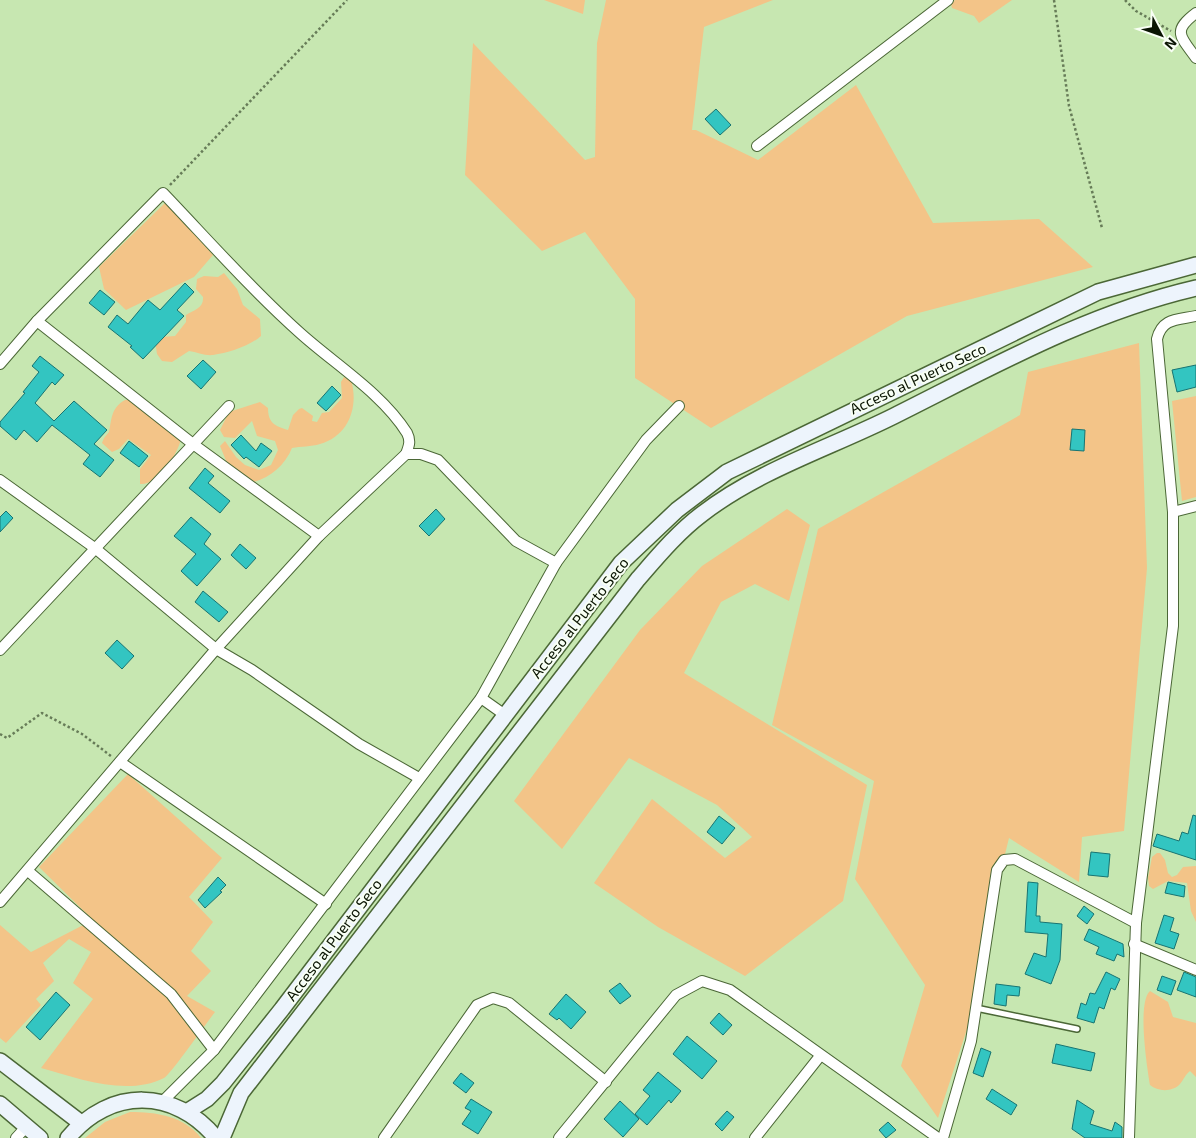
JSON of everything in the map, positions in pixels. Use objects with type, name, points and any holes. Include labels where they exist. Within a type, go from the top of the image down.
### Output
[{"type":"main road","name":"Acceso al Puerto Seco","points":[[188,1112],[207,1099],[223,1083],[282,1009],[621,563],[677,510],[727,472],[1098,292],[1196,266]]},
{"type":"main road","name":"Acceso al Puerto Seco","points":[[222,1138],[241,1093],[253,1077],[638,579],[668,545],[702,514],[741,489],[784,466],[892,417],[990,366],[1071,330],[1149,299],[1196,288]]},
{"type":"main road","points":[[0,1062],[81,1123]]},
{"type":"main road","points":[[68,1138],[81,1123],[109,1106],[135,1100],[162,1102],[188,1112],[204,1123],[216,1138]]},
{"type":"main road","points":[[0,1104],[40,1138]]},
{"type":"street","points":[[757,146],[948,0]]},
{"type":"street","points":[[1196,13],[1184,22],[1180,28],[1180,36],[1196,58]]},
{"type":"street","points":[[0,364],[37,322],[163,193],[298,331],[359,382],[396,418],[408,434],[410,442],[406,454],[319,536],[216,649],[0,902]]},
{"type":"street","points":[[1129,1138],[1134,944],[1173,626],[1173,512],[1157,339],[1160,328],[1167,322],[1196,316]]},
{"type":"street","points":[[37,322],[193,444],[319,536]]},
{"type":"street","points":[[0,650],[228,406]]},
{"type":"street","points":[[162,1102],[214,1050],[481,698],[556,563],[646,440],[679,406]]},
{"type":"street","points":[[406,454],[421,454],[438,460],[516,541],[556,563]]},
{"type":"street","points":[[0,480],[96,549],[216,649],[252,670],[359,744],[419,778]]},
{"type":"street","points":[[1173,512],[1196,506]]},
{"type":"street","points":[[481,698],[505,715]]},
{"type":"street","points":[[120,762],[326,904]]},
{"type":"street","points":[[943,1138],[971,1041],[997,870],[1004,860],[1015,859],[1136,922]]},
{"type":"street","points":[[28,871],[171,994],[214,1050]]},
{"type":"street","points":[[1134,944],[1196,970]]},
{"type":"street","points":[[559,1138],[676,994],[702,981],[730,990],[820,1056],[938,1138]]},
{"type":"street","points":[[384,1138],[477,1005],[493,998],[509,1003],[606,1082]]},
{"type":"street","points":[[755,1138],[820,1056]]},
{"type":"street","points":[[16,1138],[27,1126]]},
{"type":"lane","points":[[976,1008],[1077,1029]]},
{"type":"path","points":[[163,193],[347,0]]},
{"type":"path","points":[[1054,0],[1069,106],[1102,228]]},
{"type":"path","points":[[1125,0],[1136,12],[1180,36]]},
{"type":"path","points":[[0,734],[6,738],[42,713],[82,734],[120,762]]},
{"type":"shaded area","points":[[544,0],[585,0],[583,14]]},
{"type":"shaded area","points":[[606,0],[773,0],[704,27],[692,130],[696,130],[758,160],[856,85],[933,223],[1039,219],[1093,267],[907,316],[711,428],[635,378],[635,299],[585,232],[542,251],[465,175],[473,43],[585,160],[595,157],[597,43]]},
{"type":"shaded area","points":[[955,0],[1012,0],[979,23],[974,16],[952,8],[951,4]]},
{"type":"shaded area","points":[[166,202],[213,255],[194,277],[126,310],[104,289],[99,267]]},
{"type":"shaded area","points":[[224,273],[237,289],[243,305],[260,319],[261,336],[245,346],[225,353],[210,355],[189,351],[172,362],[162,361],[157,354],[155,341],[162,337],[175,336],[186,322],[186,315],[202,304],[203,297],[196,289],[197,279],[204,276],[218,277]]},
{"type":"shaded area","points":[[1139,343],[1147,568],[1124,831],[1082,837],[1079,882],[1009,838],[988,923],[967,1029],[938,1118],[901,1066],[925,985],[855,879],[874,781],[772,725],[818,529],[1020,415],[1028,372]]},
{"type":"shaded area","points":[[344,377],[351,380],[354,400],[352,410],[345,427],[330,440],[313,446],[292,448],[286,460],[277,470],[254,482],[227,463],[220,446],[225,441],[236,457],[245,465],[259,470],[271,465],[278,450],[275,441],[257,436],[252,421],[235,438],[224,437],[220,430],[229,412],[260,402],[268,408],[269,417],[273,423],[283,429],[288,430],[293,415],[302,408],[313,416],[312,421],[317,422],[322,413],[329,412],[342,398],[341,382]]},
{"type":"shaded area","points":[[1196,396],[1196,497],[1182,501],[1172,401]]},
{"type":"shaded area","points":[[125,400],[131,400],[181,438],[172,460],[160,474],[147,483],[140,484],[140,469],[151,455],[128,439],[119,449],[112,452],[102,443],[109,432],[117,406]]},
{"type":"shaded area","points":[[787,509],[810,525],[789,601],[755,584],[721,602],[684,673],[867,785],[843,901],[745,976],[658,927],[594,883],[652,799],[725,858],[752,837],[717,805],[629,758],[562,849],[514,801],[640,630],[702,566]]},
{"type":"shaded area","points":[[128,774],[222,858],[189,897],[213,922],[191,951],[211,971],[187,996],[215,1012],[164,1078],[134,1086],[118,1086],[86,1081],[41,1068],[93,999],[73,983],[91,952],[69,939],[43,963],[54,981],[36,999],[41,1005],[6,1043],[0,1038],[0,925],[31,952],[93,920],[39,867]]},
{"type":"shaded area","points":[[1160,853],[1165,860],[1168,873],[1172,877],[1177,875],[1183,867],[1196,866],[1196,922],[1191,911],[1187,883],[1168,881],[1153,889],[1149,886],[1148,878],[1152,857]]},
{"type":"shaded area","points":[[1150,991],[1168,1002],[1173,1017],[1196,1023],[1196,1077],[1190,1071],[1177,1087],[1170,1090],[1157,1089],[1150,1085],[1143,1021],[1146,997]]},
{"type":"shaded area","points":[[130,1112],[159,1114],[178,1120],[201,1138],[85,1138],[105,1122]]},
{"type":"building","points":[[716,109],[731,125],[720,135],[705,119]]},
{"type":"building","points":[[185,283],[194,292],[177,310],[184,316],[143,359],[130,347],[132,346],[108,327],[117,315],[128,324],[148,300],[160,310]]},
{"type":"building","points":[[100,290],[115,302],[104,315],[89,303]]},
{"type":"building","points":[[40,356],[64,375],[55,385],[52,382],[35,403],[54,421],[74,401],[107,430],[94,444],[114,460],[100,477],[83,464],[90,455],[52,425],[37,442],[24,430],[16,440],[0,426],[0,422],[25,393],[23,392],[39,372],[32,366]]},
{"type":"building","points":[[203,360],[216,372],[201,389],[187,376]]},
{"type":"building","points":[[1196,365],[1196,387],[1177,392],[1172,370]]},
{"type":"building","points":[[332,386],[341,395],[326,411],[317,403]]},
{"type":"building","points":[[1072,429],[1085,430],[1084,451],[1070,450]]},
{"type":"building","points":[[241,435],[256,451],[261,443],[272,451],[259,467],[246,457],[244,459],[231,445]]},
{"type":"building","points":[[129,441],[148,456],[139,467],[120,453]]},
{"type":"building","points":[[205,468],[214,476],[208,483],[230,501],[220,513],[189,488]]},
{"type":"building","points":[[436,509],[445,519],[429,536],[419,526]]},
{"type":"building","points":[[6,511],[13,518],[0,532],[0,517]]},
{"type":"building","points":[[191,517],[211,534],[204,544],[221,559],[197,586],[181,571],[196,554],[174,536]]},
{"type":"building","points":[[240,544],[256,558],[246,569],[231,555]]},
{"type":"building","points":[[203,591],[228,612],[219,622],[195,602]]},
{"type":"building","points":[[117,640],[134,656],[122,669],[105,653]]},
{"type":"building","points":[[1193,815],[1196,816],[1196,860],[1153,846],[1157,834],[1179,841],[1182,832],[1188,834]]},
{"type":"building","points":[[719,816],[735,828],[722,844],[707,832]]},
{"type":"building","points":[[1091,852],[1110,854],[1108,877],[1088,875]]},
{"type":"building","points":[[218,877],[226,885],[220,891],[222,892],[205,908],[198,900]]},
{"type":"building","points":[[1028,882],[1038,883],[1036,916],[1040,916],[1040,922],[1062,924],[1060,960],[1051,984],[1025,974],[1034,953],[1046,957],[1048,934],[1025,932]]},
{"type":"building","points":[[1168,882],[1185,886],[1184,897],[1165,893]]},
{"type":"building","points":[[1084,906],[1094,914],[1087,924],[1077,916]]},
{"type":"building","points":[[1164,915],[1174,918],[1170,931],[1179,934],[1174,949],[1155,943]]},
{"type":"building","points":[[1089,929],[1123,944],[1124,957],[1117,954],[1114,961],[1096,954],[1099,947],[1084,940]]},
{"type":"building","points":[[1106,972],[1120,979],[1115,990],[1111,988],[1104,1009],[1099,1007],[1094,1023],[1077,1018],[1081,1003],[1086,1005],[1090,993],[1095,994]]},
{"type":"building","points":[[1184,972],[1196,977],[1196,997],[1177,990]]},
{"type":"building","points":[[1162,976],[1176,981],[1171,995],[1157,990]]},
{"type":"building","points":[[620,983],[631,996],[620,1004],[609,991]]},
{"type":"building","points":[[996,984],[1020,987],[1019,996],[1007,995],[1006,1006],[994,1004]]},
{"type":"building","points":[[56,992],[70,1005],[40,1040],[26,1027]]},
{"type":"building","points":[[566,994],[586,1012],[571,1029],[559,1018],[557,1020],[549,1014]]},
{"type":"building","points":[[719,1013],[732,1025],[723,1035],[710,1023]]},
{"type":"building","points":[[687,1036],[717,1061],[702,1079],[673,1054]]},
{"type":"building","points":[[1056,1044],[1095,1053],[1091,1071],[1052,1063]]},
{"type":"building","points":[[981,1048],[991,1052],[983,1077],[973,1073]]},
{"type":"building","points":[[658,1072],[681,1091],[671,1103],[669,1100],[647,1125],[635,1114],[650,1096],[643,1090]]},
{"type":"building","points":[[461,1073],[474,1083],[466,1093],[453,1083]]},
{"type":"building","points":[[992,1089],[1017,1105],[1011,1115],[986,1099]]},
{"type":"building","points":[[471,1099],[492,1112],[478,1134],[462,1124],[471,1111],[465,1108]]},
{"type":"building","points":[[1077,1100],[1094,1111],[1090,1124],[1112,1131],[1115,1122],[1122,1127],[1122,1138],[1085,1138],[1072,1129]]},
{"type":"building","points":[[620,1101],[639,1119],[623,1137],[604,1119]]},
{"type":"building","points":[[727,1111],[734,1117],[722,1131],[715,1124]]},
{"type":"building","points":[[888,1122],[896,1130],[886,1138],[879,1130]]}]
